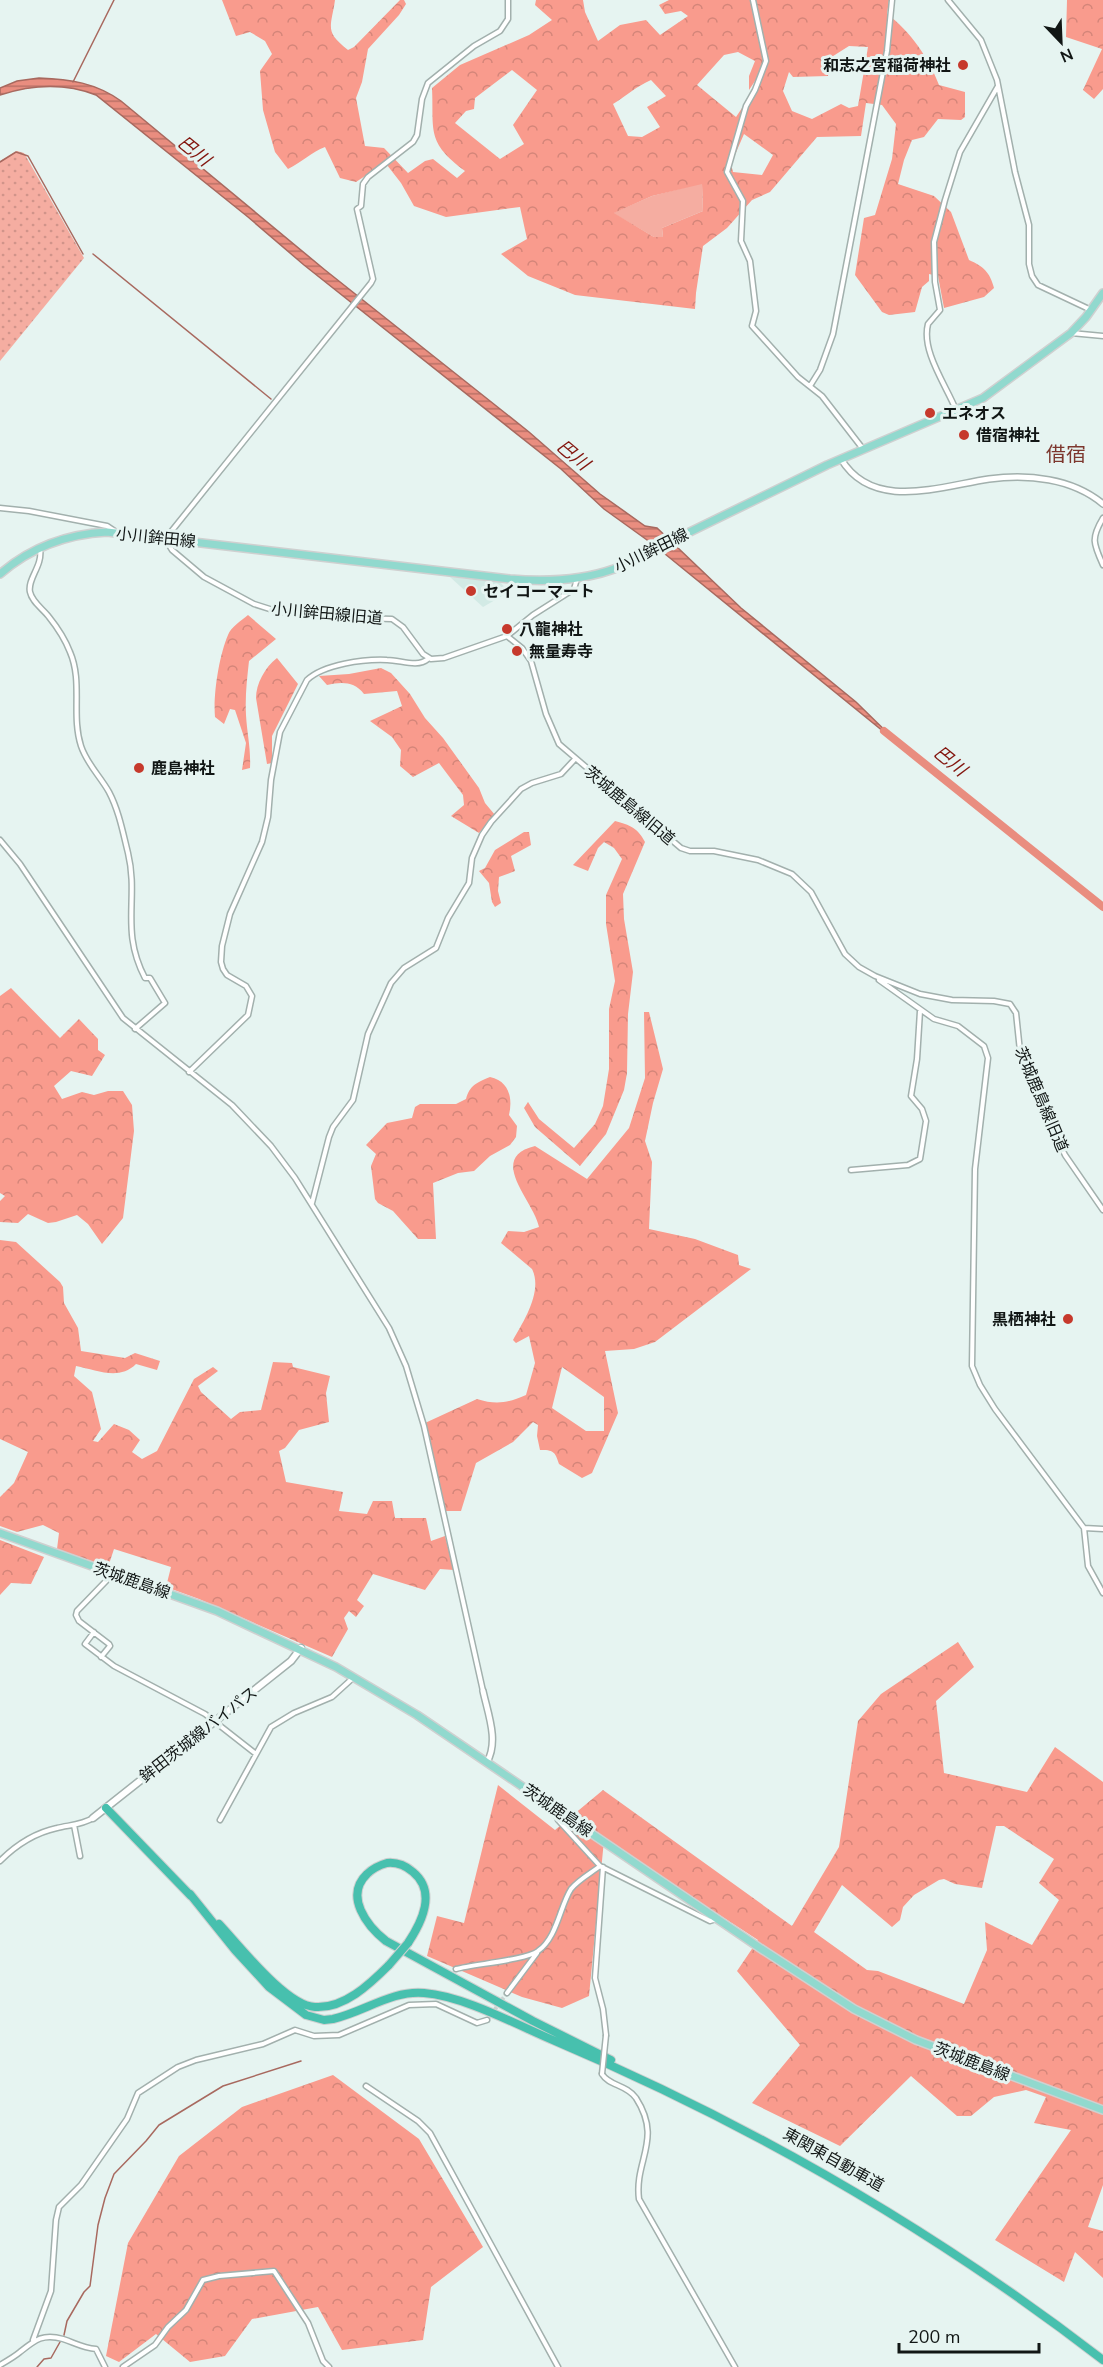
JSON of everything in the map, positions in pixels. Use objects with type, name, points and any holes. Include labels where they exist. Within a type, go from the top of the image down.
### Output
[{"type":"highway","points":[[106,1808],[190,1894]]},
{"type":"highway","name":"東関東自動車道","points":[[190,1894],[290,1997],[305,2006],[324,2006],[344,2000],[361,1989],[389,1965],[408,1943],[423,1916],[425,1906],[423,1886],[418,1876],[404,1866],[387,1863],[372,1870],[364,1876],[358,1895],[363,1915],[376,1933],[386,1941],[532,2021],[770,2138],[870,2194],[1005,2282],[1103,2354]]},
{"type":"highway","name":"東関東自動車道","points":[[190,1894],[265,1984],[306,2015],[324,2020],[345,2016],[399,1995],[420,1992],[437,1994],[494,2015],[636,2075],[767,2142],[899,2216],[1003,2285],[1103,2360]]},
{"type":"main road","name":"小川鉾田線","points":[[0,574],[21,558],[40,548],[75,536],[117,532],[510,579],[577,579],[614,569],[841,459],[956,411],[997,389],[1071,333],[1091,311],[1103,293]]},
{"type":"main road","name":"茨城鹿島線","points":[[0,1533],[217,1611],[301,1648],[409,1710],[717,1919],[831,1995],[872,2019],[916,2040],[1103,2110]]},
{"type":"main road","name":"鉾田茨城線バイパス","points":[[93,1818],[291,1661],[301,1648]]},
{"type":"street","points":[[168,538],[373,279],[357,209],[361,206],[363,184],[374,171],[413,141],[417,135],[422,99],[428,83],[474,46],[500,31],[504,26],[509,12],[508,0]]},
{"type":"street","points":[[753,0],[766,61],[746,106],[728,172],[743,200],[741,242],[750,261],[756,311],[752,326],[798,377],[830,405],[863,449]]},
{"type":"street","points":[[810,386],[820,370],[833,334],[887,51],[892,0]]},
{"type":"street","points":[[948,0],[981,40],[999,85],[1015,172],[1029,225],[1029,264],[1032,276],[1038,285],[1091,311]]},
{"type":"street","points":[[956,411],[934,365],[928,340],[928,324],[940,310],[935,282],[934,242],[952,172],[960,152],[999,85]]},
{"type":"street","points":[[1071,333],[1103,336]]},
{"type":"street","points":[[841,459],[848,469],[860,479],[889,491],[920,491],[991,479],[1033,477],[1083,490],[1103,504]]},
{"type":"street","points":[[0,508],[29,511],[107,526],[117,532]]},
{"type":"street","points":[[1103,518],[1095,531],[1094,539],[1103,565]]},
{"type":"street","name":"小川鉾田線旧道","points":[[168,538],[166,542],[172,550],[204,577],[243,599],[276,610],[327,616],[392,619],[403,627],[428,659]]},
{"type":"street","points":[[40,548],[40,561],[29,586],[30,593],[60,633],[74,661],[75,721],[81,747],[114,802],[129,855],[130,931],[134,952],[145,978],[150,978],[165,1003],[135,1029]]},
{"type":"street","points":[[189,1072],[248,1016],[252,996],[246,986],[227,975],[223,969],[222,946],[230,914],[262,842],[268,817],[271,780],[280,732],[307,680],[330,667],[386,660],[419,664],[428,659],[444,658],[507,636],[533,615],[574,589],[577,579]]},
{"type":"street","name":"茨城鹿島線旧道","points":[[507,636],[529,656],[551,728],[559,744],[685,850],[714,851],[758,860],[792,874],[811,892],[845,954],[859,967],[875,976],[920,994],[952,1000],[1004,1002],[1014,1008],[1020,1051],[1040,1102],[1065,1155],[1103,1210]]},
{"type":"street","points":[[311,1204],[329,1137],[333,1127],[353,1100],[368,1034],[391,983],[404,968],[436,948],[448,918],[468,883],[474,849],[491,822],[521,789],[561,774],[575,759]]},
{"type":"street","points":[[0,840],[20,864],[114,1006],[135,1029],[232,1106],[261,1133],[311,1204],[386,1322],[406,1366],[424,1426],[494,1741],[493,1751],[487,1762]]},
{"type":"street","points":[[875,976],[920,1011],[934,1019],[958,1026],[984,1046],[988,1058],[975,1169],[972,1366],[980,1385],[995,1409],[1084,1528],[1088,1566],[1103,1593]]},
{"type":"street","points":[[851,1170],[908,1165],[920,1159],[926,1121],[922,1109],[911,1096],[917,1059],[920,1011]]},
{"type":"street","points":[[1084,1528],[1103,1529]]},
{"type":"street","points":[[101,1657],[110,1645],[79,1621],[76,1612],[107,1580],[110,1572]]},
{"type":"street","points":[[94,1632],[85,1644],[101,1657],[215,1721],[256,1754]]},
{"type":"street","points":[[220,1820],[271,1728],[294,1713],[332,1696],[355,1677]]},
{"type":"street","points":[[557,1810],[558,1820],[602,1866],[710,1921],[717,1919]]},
{"type":"street","points":[[0,1861],[16,1846],[35,1834],[81,1824],[93,1818]]},
{"type":"street","points":[[74,1825],[80,1856]]},
{"type":"street","points":[[507,1993],[559,1920],[571,1889],[602,1866]]},
{"type":"street","points":[[602,1866],[595,1978],[603,2009],[606,2035],[602,2074],[604,2079],[629,2089],[638,2102],[649,2132],[648,2147],[638,2186],[639,2199],[735,2367]]},
{"type":"street","points":[[456,1969],[538,1951]]},
{"type":"street","points":[[33,2340],[51,2291],[59,2207],[81,2185],[127,2119],[138,2093],[178,2067],[196,2060],[263,2044],[295,2030],[322,2037],[339,2036],[409,2005],[436,2004],[477,2023],[487,2020]]},
{"type":"street","points":[[366,2086],[418,2121],[430,2133],[558,2367]]},
{"type":"street","points":[[123,2367],[155,2344],[168,2327],[186,2310],[203,2280],[219,2276],[274,2271],[308,2323],[323,2361],[329,2367]]},
{"type":"street","points":[[0,2366],[19,2354],[33,2340],[42,2336],[55,2337],[85,2348],[96,2349],[105,2367]]},
{"type":"shaded area","points":[[39,78],[82,83],[102,90],[121,101],[325,270],[529,432],[600,494],[645,526],[657,528],[741,608],[856,702],[900,745],[654,545],[604,509],[561,469],[304,265],[96,95],[60,87],[36,87],[0,95],[0,88],[17,81]]},
{"type":"shaded area","points":[[17,151],[24,153],[84,258],[0,361],[0,161]]},
{"type":"shaded area","points":[[702,183],[703,211],[662,228],[663,237],[654,237],[613,213],[652,196]]},
{"type":"shaded area","points":[[450,577],[500,582],[509,592],[483,607]]},
{"type":"green space","points":[[222,0],[335,0],[331,23],[332,33],[348,50],[354,47],[400,0],[404,0],[406,4],[399,15],[368,49],[362,82],[356,98],[365,146],[384,148],[408,173],[425,161],[433,159],[457,178],[465,171],[444,152],[435,135],[432,88],[460,65],[529,35],[552,20],[535,5],[536,0],[583,0],[585,12],[598,41],[620,25],[646,20],[660,35],[688,16],[681,11],[665,14],[659,5],[669,0],[889,0],[887,14],[918,46],[939,85],[965,92],[965,117],[961,120],[938,119],[924,137],[912,140],[898,184],[934,196],[951,212],[969,260],[985,270],[994,288],[984,297],[944,308],[938,276],[929,274],[929,281],[922,287],[915,312],[889,315],[882,312],[855,275],[864,218],[875,215],[892,159],[896,124],[882,105],[866,103],[861,136],[817,137],[770,192],[752,200],[727,228],[703,246],[695,309],[575,295],[528,276],[501,254],[527,239],[520,207],[446,217],[414,206],[387,165],[377,168],[356,182],[340,178],[325,147],[288,169],[275,152],[263,110],[260,71],[272,54],[265,41],[250,32],[236,36]],"holes":[[[849,46],[868,47],[858,106],[849,108],[841,104],[812,119],[792,111],[783,91],[789,72],[793,77],[828,76],[830,58]],[[738,52],[755,61],[749,76],[749,90],[755,81],[758,84],[736,117],[697,85],[724,55]],[[512,70],[537,90],[513,125],[524,144],[500,159],[455,123],[466,111],[474,109],[475,98]],[[651,80],[666,96],[647,107],[660,127],[642,137],[628,136],[613,104]],[[744,134],[773,155],[762,175],[733,172],[731,164]],[[702,184],[703,211],[662,228],[663,237],[654,237],[614,213],[652,196]]]},
{"type":"green space","points":[[1067,0],[1103,0],[1103,89],[1094,99],[1083,90],[1102,49],[1066,37]]},
{"type":"green space","points":[[248,615],[276,639],[249,661],[246,722],[250,768],[242,770],[246,743],[235,710],[230,709],[224,724],[215,717],[215,698],[219,664],[229,632]]},
{"type":"green space","points":[[277,658],[298,684],[272,736],[272,763],[267,764],[256,693],[265,671]]},
{"type":"green space","points":[[381,668],[391,673],[410,694],[425,718],[443,738],[479,788],[485,803],[495,815],[479,833],[451,816],[464,805],[463,795],[439,763],[413,777],[400,766],[401,750],[392,737],[370,721],[402,706],[397,691],[364,694],[352,685],[337,683],[327,685],[319,676],[349,674]]},
{"type":"green space","points":[[615,821],[633,828],[645,842],[623,894],[624,919],[633,972],[628,1014],[627,1073],[624,1090],[606,1134],[580,1166],[535,1127],[524,1108],[528,1102],[539,1119],[574,1148],[595,1124],[603,1106],[609,1069],[609,1009],[615,981],[606,924],[606,895],[622,859],[614,848],[604,842],[598,848],[588,871],[573,865]]},
{"type":"green space","points":[[524,832],[529,832],[531,845],[511,856],[515,871],[499,877],[498,891],[501,903],[495,907],[489,883],[479,871],[485,868],[495,850]]},
{"type":"green space","points":[[11,988],[60,1038],[79,1019],[98,1039],[98,1050],[105,1055],[92,1076],[71,1071],[54,1086],[62,1099],[82,1092],[94,1095],[108,1091],[123,1091],[132,1105],[134,1131],[123,1218],[102,1244],[88,1224],[77,1215],[48,1223],[28,1214],[18,1223],[0,1222],[0,1201],[5,1196],[0,1193],[0,996]]},
{"type":"green space","points":[[644,1012],[649,1012],[663,1069],[645,1141],[652,1162],[649,1229],[695,1239],[738,1255],[739,1265],[751,1269],[655,1342],[634,1349],[605,1351],[618,1413],[592,1473],[582,1478],[559,1464],[553,1452],[540,1450],[537,1436],[538,1425],[533,1422],[513,1442],[476,1463],[461,1511],[444,1511],[425,1423],[477,1399],[502,1402],[526,1395],[535,1363],[529,1336],[516,1343],[513,1340],[531,1306],[535,1278],[532,1269],[501,1243],[508,1231],[524,1232],[539,1227],[517,1181],[513,1170],[514,1160],[521,1152],[535,1146],[587,1179],[629,1128],[645,1078]],"holes":[[[562,1367],[604,1397],[604,1431],[586,1431],[552,1408]]]},
{"type":"green space","points":[[490,1077],[502,1082],[508,1091],[509,1115],[517,1126],[516,1137],[510,1145],[490,1156],[474,1171],[458,1173],[433,1183],[436,1239],[418,1239],[393,1211],[375,1199],[371,1166],[376,1154],[366,1145],[387,1123],[412,1118],[415,1107],[420,1104],[456,1104],[466,1099],[469,1090],[474,1085]]},
{"type":"green space","points":[[0,1240],[16,1242],[60,1282],[63,1287],[64,1303],[78,1328],[81,1351],[125,1358],[135,1353],[160,1361],[157,1370],[136,1364],[122,1372],[115,1373],[76,1366],[74,1376],[92,1392],[101,1429],[93,1441],[98,1442],[114,1424],[129,1430],[140,1440],[132,1452],[142,1459],[157,1451],[194,1379],[213,1367],[218,1371],[198,1386],[201,1392],[231,1419],[240,1412],[261,1410],[273,1362],[292,1363],[293,1367],[330,1376],[326,1393],[329,1422],[299,1430],[285,1448],[279,1451],[286,1482],[343,1492],[339,1511],[367,1514],[373,1501],[392,1501],[395,1518],[426,1518],[431,1541],[445,1536],[454,1570],[440,1569],[425,1590],[373,1574],[357,1600],[364,1606],[356,1617],[349,1611],[344,1618],[348,1629],[332,1657],[166,1587],[171,1567],[114,1549],[108,1567],[57,1549],[59,1533],[43,1525],[17,1532],[0,1526],[0,1497],[14,1483],[28,1452],[0,1439]]},
{"type":"green space","points":[[0,1540],[44,1557],[31,1584],[11,1583],[0,1595]]},
{"type":"green space","points":[[958,1642],[974,1667],[936,1701],[944,1773],[1027,1792],[1055,1747],[1103,1782],[1103,2185],[1088,2227],[1103,2231],[1103,2278],[1075,2252],[1064,2282],[995,2240],[1071,2130],[1034,2123],[1046,2097],[1026,2090],[994,2097],[971,2116],[957,2116],[911,2076],[840,2146],[752,2103],[800,2045],[737,1971],[758,1940],[604,1840],[589,1996],[562,2008],[522,1997],[427,1956],[437,1916],[464,1923],[498,1785],[555,1830],[603,1790],[792,1926],[839,1847],[858,1721],[881,1694]],"holes":[[[996,1826],[1004,1826],[1054,1859],[1039,1883],[1059,1900],[1032,1945],[985,1922],[987,1950],[964,2004],[878,1971],[867,1970],[814,1932],[842,1885],[892,1927],[900,1920],[903,1907],[914,1895],[939,1880],[944,1879],[955,1884],[982,1888]]]},
{"type":"green space","points":[[333,2075],[419,2139],[483,2247],[431,2287],[423,2340],[342,2350],[318,2307],[252,2319],[225,2356],[190,2362],[156,2334],[119,2362],[106,2356],[128,2243],[179,2156],[242,2107]]},
{"type":"waterway","points":[[73,82],[114,0]]},
{"type":"waterway","points":[[0,162],[16,152],[28,156],[83,254]]},
{"type":"waterway","points":[[93,254],[271,399]]},
{"type":"waterway","name":"巴川","points":[[884,731],[1103,907]]},
{"type":"waterway","points":[[64,2335],[67,2321],[90,2286],[98,2225],[114,2174],[159,2125],[223,2086],[301,2061]]},
{"type":"waterway","points":[[37,2367],[44,2359],[51,2358],[60,2342]]},
{"type":"tunnel","points":[[487,2020],[507,1993]]},
{"type":"place","name":"和志之宮稲荷神社","points":[[963,65]]},
{"type":"place","name":"エネオス","points":[[930,413]]},
{"type":"place","name":"借宿神社","points":[[964,435]]},
{"type":"place","name":"セイコーマート","points":[[471,591]]},
{"type":"place","name":"八龍神社","points":[[507,629]]},
{"type":"place","name":"無量寿寺","points":[[517,651]]},
{"type":"place","name":"鹿島神社","points":[[139,768]]},
{"type":"place","name":"黒栖神社","points":[[1068,1319]]},
{"type":"district","name":"借宿","points":[[1066,454]]}]
